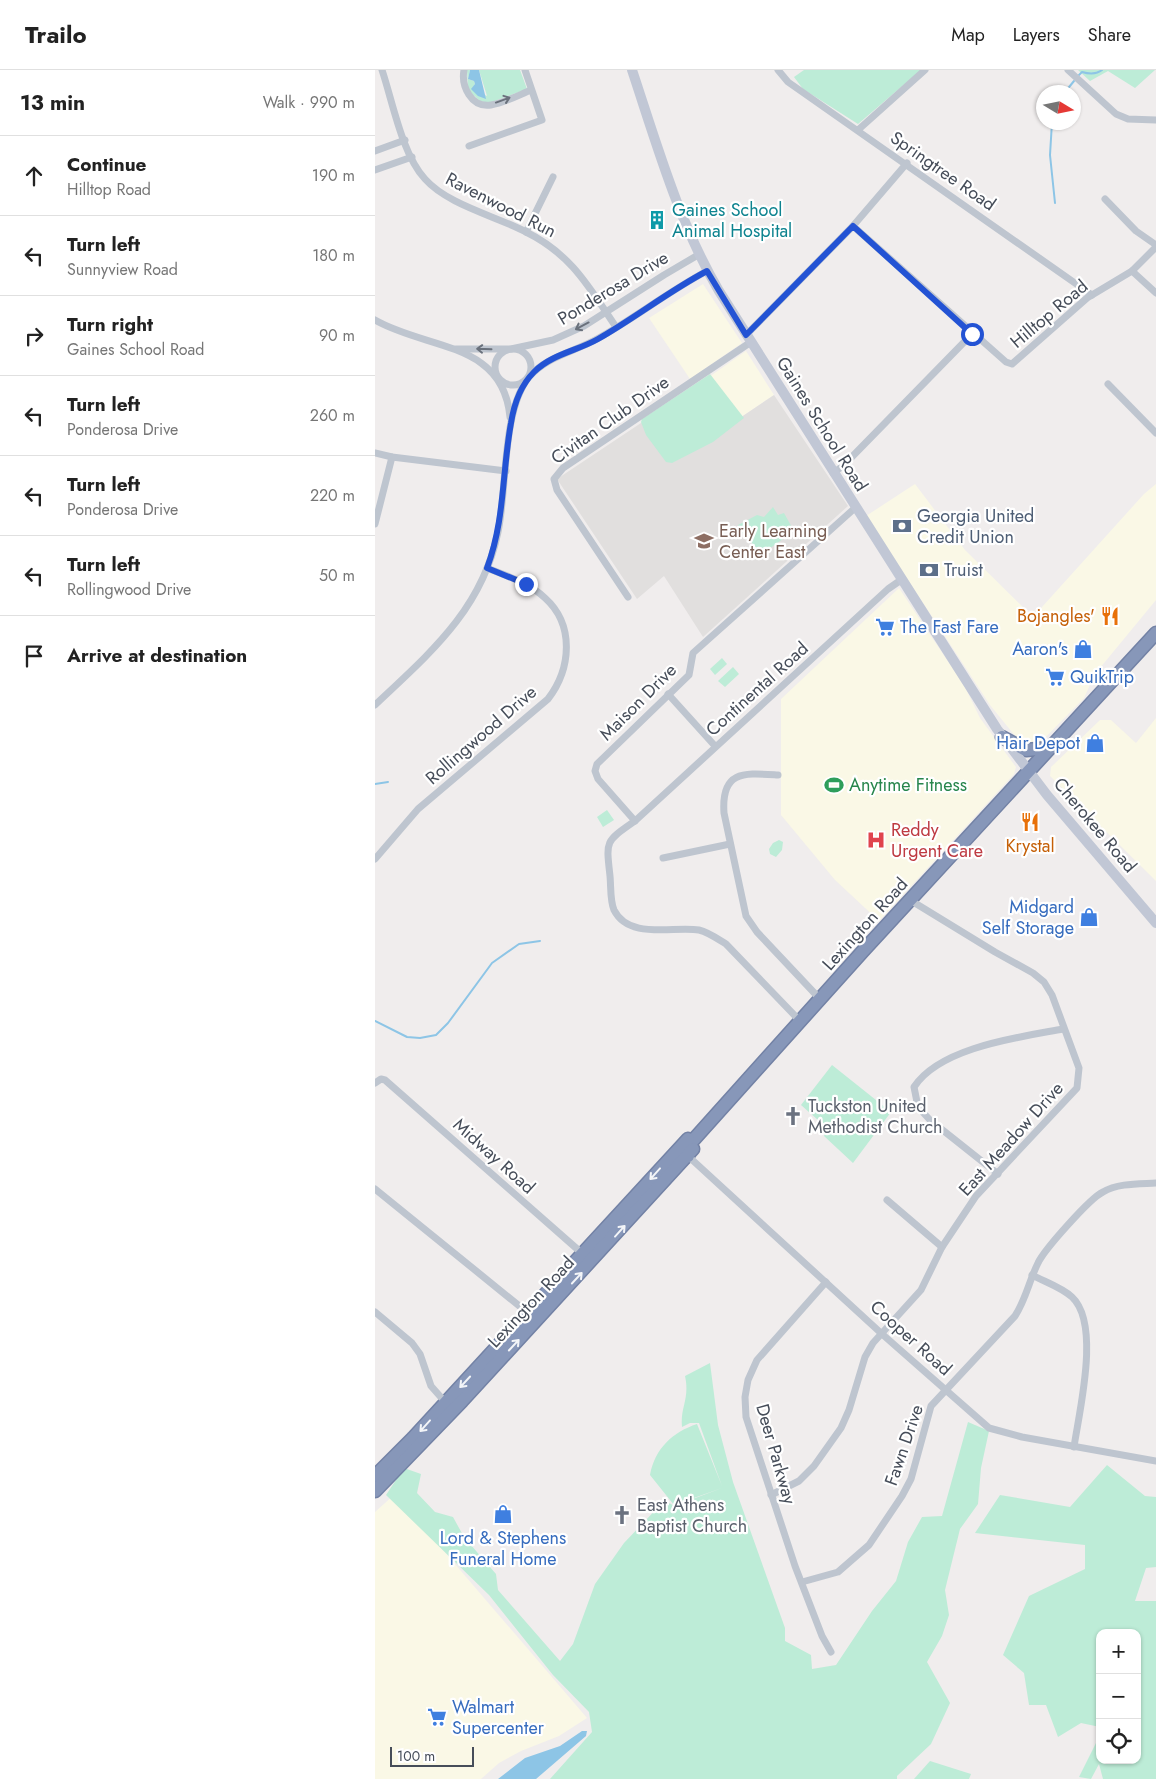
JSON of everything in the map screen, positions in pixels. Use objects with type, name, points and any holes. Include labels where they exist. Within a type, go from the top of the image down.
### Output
[{"type":"highway","name":"Lexington Road","points":[[375,1491],[450,1406],[587,1258],[688,1156],[698,1142],[703,1130],[800,1021],[1156,633]]},
{"type":"highway","points":[[1003,737],[1027,750],[1050,748]]},
{"type":"highway","name":"Lexington Road","points":[[375,1476],[450,1406],[528,1313],[587,1258],[673,1155],[693,1134],[703,1130]]},
{"type":"highway","points":[[673,1155],[676,1159],[675,1169]]},
{"type":"main road","name":"Gaines School Road","points":[[632,70],[699,255],[707,271],[901,580],[1003,737],[1028,772]]},
{"type":"main road","name":"Cherokee Road","points":[[1028,772],[1156,923]]},
{"type":"street","name":"Ravenwood Run","points":[[382,70],[411,157],[426,180],[443,194],[526,232],[555,249],[573,265],[616,327]]},
{"type":"street","points":[[464,70],[462,80],[465,90],[479,103],[490,105],[531,90]]},
{"type":"street","points":[[469,146],[542,120],[525,70]]},
{"type":"street","name":"Springtree Road","points":[[777,70],[789,82],[1092,294]]},
{"type":"street","points":[[858,130],[925,70]]},
{"type":"street","points":[[1069,70],[1105,106],[1116,114],[1128,119],[1154,118]]},
{"type":"street","points":[[375,151],[405,140]]},
{"type":"street","points":[[375,170],[411,157]]},
{"type":"street","points":[[749,338],[853,226],[907,164]]},
{"type":"street","points":[[526,232],[553,177]]},
{"type":"street","points":[[1105,199],[1136,231],[1156,246]]},
{"type":"street","name":"Hilltop Road","points":[[853,226],[972,334],[1005,362],[1012,364],[1092,294],[1097,294],[1132,271],[1156,246]]},
{"type":"street","name":"Ponderosa Drive","points":[[456,349],[511,349],[553,340],[584,326],[664,274],[699,255]]},
{"type":"street","name":"Ponderosa Drive","points":[[375,704],[448,635],[473,598],[487,568],[498,534],[511,422],[518,396],[528,378],[550,360],[587,344],[675,288],[707,271]]},
{"type":"street","points":[[1132,271],[1156,293]]},
{"type":"street","points":[[375,320],[408,336],[456,349],[479,360],[505,384],[511,386],[517,385],[528,378],[532,367],[528,356],[523,352],[511,349],[505,350],[497,358],[495,370],[498,377]]},
{"type":"street","points":[[833,472],[843,466],[972,334]]},
{"type":"street","name":"Civitan Club Drive","points":[[628,597],[557,490],[554,479],[555,475],[749,338]]},
{"type":"street","name":"Ponderosa Drive","points":[[498,377],[507,396],[511,422]]},
{"type":"street","points":[[1107,384],[1156,433]]},
{"type":"street","points":[[375,453],[392,457],[506,471]]},
{"type":"street","points":[[375,524],[392,457]]},
{"type":"street","name":"Maison Drive","points":[[635,821],[598,779],[595,771],[597,764],[689,675],[693,653],[855,508]]},
{"type":"street","name":"Rollingwood Drive","points":[[375,859],[418,809],[548,699],[562,675],[567,660],[566,639],[553,607],[545,598],[526,584],[487,568]]},
{"type":"street","name":"Continental Road","points":[[800,1021],[726,944],[700,930],[635,928],[617,915],[613,908],[607,849],[612,838],[635,821],[888,589],[901,580]]},
{"type":"street","points":[[669,694],[715,746]]},
{"type":"street","points":[[778,775],[749,773],[737,777],[725,787],[723,796],[724,813],[747,916],[757,932],[820,999]]},
{"type":"street","points":[[663,858],[730,844]]},
{"type":"street","name":"East Meadow Drive","points":[[771,1495],[799,1481],[814,1466],[841,1428],[849,1410],[865,1357],[882,1334],[921,1290],[942,1248],[976,1196],[1077,1088],[1079,1068],[1063,1029],[1053,995],[1039,977],[910,900]]},
{"type":"street","points":[[998,1174],[966,1150],[918,1107],[914,1088],[919,1081],[935,1068],[966,1052],[1006,1040],[1063,1029]]},
{"type":"street","name":"Midway Road","points":[[375,1083],[379,1079],[385,1080],[587,1258]]},
{"type":"street","name":"Cooper Road","points":[[688,1156],[882,1334],[989,1428],[1074,1447],[1156,1461]]},
{"type":"street","name":"Fawn Drive","points":[[802,1582],[837,1572],[851,1562],[874,1539],[911,1479],[931,1406],[1015,1316],[1025,1302],[1032,1275],[1039,1260],[1087,1205],[1103,1191],[1125,1185],[1156,1183]]},
{"type":"street","points":[[375,1189],[528,1313]]},
{"type":"street","points":[[887,1200],[942,1248]]},
{"type":"street","points":[[1032,1275],[1063,1290],[1074,1298],[1085,1324],[1085,1372],[1074,1447]]},
{"type":"street","name":"Deer Parkway","points":[[825,1282],[757,1360],[748,1380],[745,1398],[746,1417],[771,1495],[821,1636],[831,1652]]},
{"type":"street","points":[[375,1312],[413,1343],[420,1354],[426,1378],[450,1406]]},
{"type":"shaded area","points":[[703,284],[742,343],[690,379],[649,318]]},
{"type":"shaded area","points":[[746,351],[774,395],[716,434],[689,391]]},
{"type":"shaded area","name":"Early Learning Center East","points":[[689,391],[716,434],[774,395],[848,506],[703,637],[664,576],[637,599],[557,479]]},
{"type":"shaded area","points":[[915,484],[965,550],[1033,617],[1144,494],[1156,484],[1156,600],[1095,674],[1084,698],[1037,746],[1024,747],[990,705],[866,516]]},
{"type":"shaded area","points":[[899,588],[965,687],[980,718],[1016,767],[1014,774],[879,921],[835,880],[781,815],[781,699]]},
{"type":"shaded area","points":[[1156,718],[1156,881],[1050,776],[1051,767],[1100,720],[1111,720],[1136,743]]},
{"type":"shaded area","points":[[395,1494],[587,1718],[559,1736],[521,1751],[499,1763],[481,1779],[375,1779],[375,1512]]},
{"type":"green space","points":[[467,70],[470,70],[468,79],[474,81],[475,84],[472,89],[487,96],[479,70],[520,70],[527,89],[489,103],[480,101],[468,90]]},
{"type":"green space","points":[[804,70],[921,70],[858,124],[803,89],[794,77]]},
{"type":"green space","points":[[1078,70],[1155,70],[1135,88],[1108,71],[1090,81]]},
{"type":"green space","points":[[710,374],[744,418],[713,442],[672,463],[666,462],[646,435],[641,422],[642,419]]},
{"type":"green space","points":[[773,507],[778,515],[784,513],[794,531],[762,554],[738,528],[738,525],[757,515],[764,517]]},
{"type":"green space","points":[[722,658],[727,664],[715,675],[710,669]]},
{"type":"green space","points":[[733,667],[739,674],[725,687],[718,681]]},
{"type":"green space","points":[[607,810],[614,820],[603,827],[597,817]]},
{"type":"green space","points":[[779,840],[783,842],[782,850],[776,857],[770,854],[769,849],[773,843]]},
{"type":"green space","points":[[832,1065],[891,1112],[853,1163],[824,1136],[827,1128],[801,1105]]},
{"type":"green space","points":[[710,1363],[718,1425],[733,1482],[785,1628],[785,1641],[811,1655],[812,1669],[836,1665],[872,1611],[896,1581],[908,1542],[922,1517],[942,1516],[968,1422],[989,1431],[981,1468],[978,1504],[960,1529],[945,1590],[949,1615],[942,1636],[927,1662],[950,1703],[931,1744],[897,1776],[897,1779],[550,1779],[592,1732],[589,1712],[553,1675],[489,1595],[386,1495],[404,1468],[421,1474],[417,1493],[435,1512],[453,1517],[464,1537],[496,1574],[498,1590],[560,1661],[573,1644],[595,1584],[624,1543],[665,1500],[674,1506],[722,1488],[674,1505],[650,1475],[652,1465],[666,1442],[688,1427],[697,1424],[722,1486],[699,1423],[690,1423],[682,1427],[682,1414],[686,1397],[685,1376]]},
{"type":"green space","points":[[1107,1465],[1145,1496],[1156,1497],[1156,1567],[1146,1568],[1135,1601],[1156,1601],[1156,1779],[1103,1779],[1099,1764],[1141,1764],[1141,1629],[1096,1629],[1096,1726],[1081,1723],[1058,1737],[1046,1705],[1029,1705],[1024,1673],[1003,1655],[1029,1596],[1085,1569],[1085,1545],[975,1533],[1000,1495],[1070,1507]]},
{"type":"green space","points":[[1096,1743],[1096,1764],[1099,1764],[1091,1779],[1079,1777]]},
{"type":"green space","points":[[930,1761],[971,1774],[969,1779],[914,1779]]},
{"type":"water","points":[[470,70],[479,70],[486,99],[478,96],[471,89],[475,84],[474,81],[468,79]]},
{"type":"water","points":[[582,1731],[587,1731],[586,1736],[536,1779],[498,1779],[525,1758],[560,1746]]},
{"type":"waterway","points":[[1079,75],[1082,72],[1092,74],[1102,70]]},
{"type":"waterway","points":[[1071,85],[1074,81]]},
{"type":"waterway","points":[[1052,130],[1050,155],[1055,203]]},
{"type":"waterway","points":[[375,784],[388,782]]},
{"type":"waterway","points":[[375,1021],[407,1037],[420,1038],[436,1035],[448,1023],[492,963],[519,944],[540,941]]},
{"type":"place","name":"Gaines School Animal Hospital","points":[[657,220]]},
{"type":"place","name":"Georgia United Credit Union","points":[[902,526]]},
{"type":"place","name":"Early Learning Center East","points":[[704,541]]},
{"type":"place","name":"Truist","points":[[929,570]]},
{"type":"place","name":"Bojangles'","points":[[1110,616]]},
{"type":"place","name":"The Fast Fare","points":[[885,627]]},
{"type":"place","name":"Aaron's","points":[[1083,649]]},
{"type":"place","name":"QuikTrip","points":[[1055,677]]},
{"type":"place","name":"Hair Depot","points":[[1095,743]]},
{"type":"place","name":"Anytime Fitness","points":[[834,785]]},
{"type":"place","name":"Krystal","points":[[1030,822]]},
{"type":"place","name":"Reddy Urgent Care","points":[[876,840]]},
{"type":"place","name":"Midgard Self Storage","points":[[1089,917]]},
{"type":"place","name":"Tuckston United Methodist Church","points":[[793,1116]]},
{"type":"place","name":"Lord & Stephens Funeral Home","points":[[503,1514]]},
{"type":"place","name":"East Athens Baptist Church","points":[[622,1515]]},
{"type":"place","name":"Walmart Supercenter","points":[[437,1717]]},
{"type":"route","points":[[526,584],[487,568],[501,521],[511,422],[522,388],[528,378],[545,363],[598,338],[675,288],[707,271],[746,335],[853,226],[972,334]]}]
